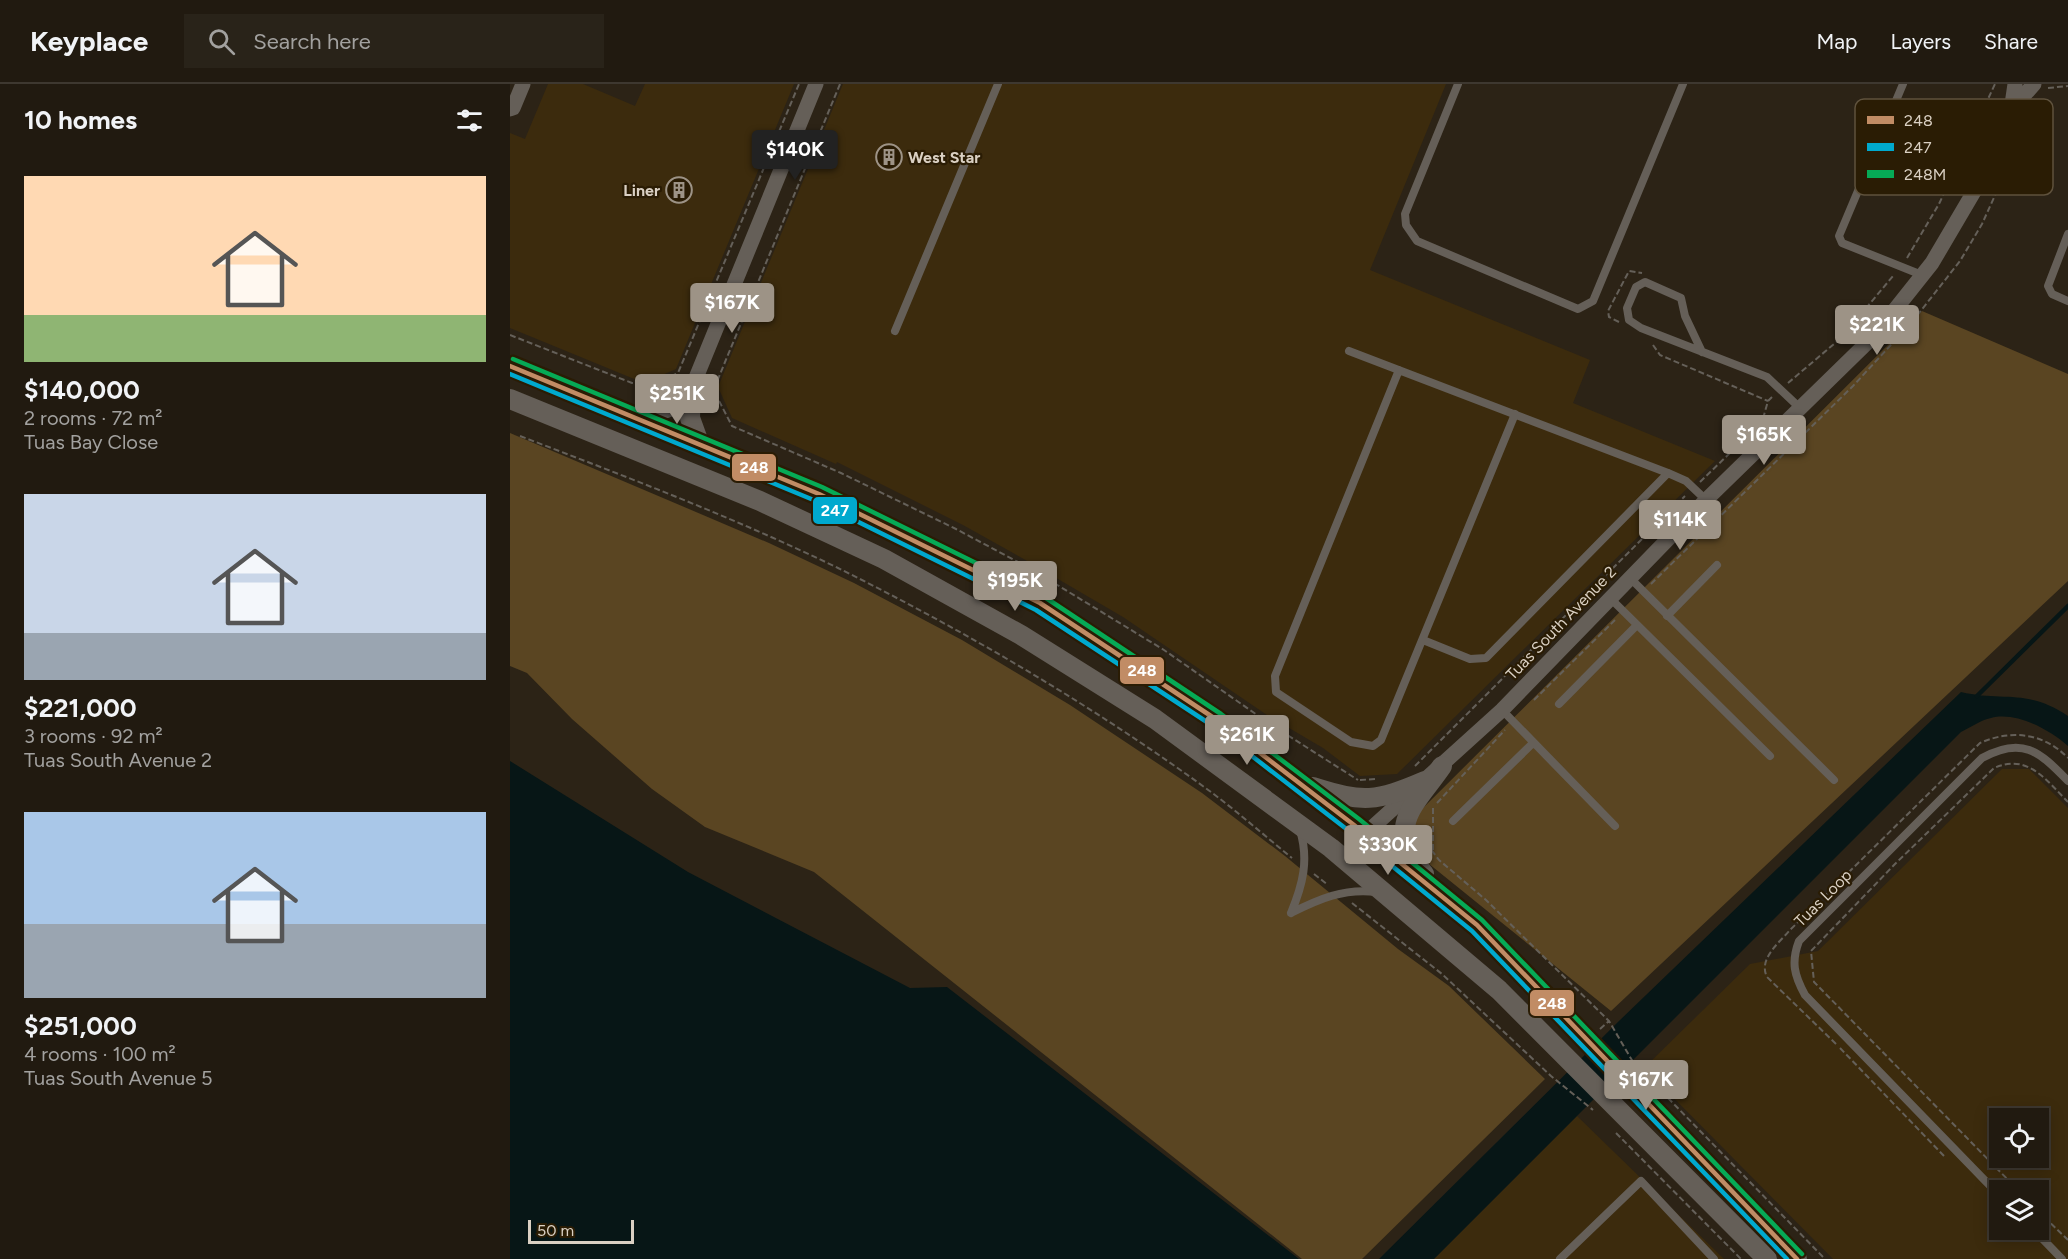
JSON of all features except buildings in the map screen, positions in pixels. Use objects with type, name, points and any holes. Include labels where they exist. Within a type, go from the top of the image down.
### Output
[{"type":"street","points":[[510,109],[513,108],[524,84]]},
{"type":"street","points":[[699,443],[690,418],[691,390],[816,84]]},
{"type":"street","name":"Tuas South Avenue 2","points":[[2012,99],[2015,84]]},
{"type":"street","name":"Tuas South Avenue 2","points":[[2021,99],[2034,84]]},
{"type":"street","name":"Tuas South Avenue 2","points":[[1343,859],[1418,775],[1442,766],[1502,710],[1706,500],[1874,336],[1932,263],[1972,195]]},
{"type":"street","points":[[510,366],[819,494],[1040,603],[1217,720],[1299,782],[1477,924],[1797,1259]]},
{"type":"street","points":[[640,418],[672,406],[691,390]]},
{"type":"street","points":[[510,399],[760,501],[884,559],[1021,635],[1155,719],[1298,823],[1386,893],[1499,990],[1767,1259]]},
{"type":"street","points":[[1433,889],[1408,851],[1404,841],[1404,829],[1414,804],[1442,766]]},
{"type":"street","points":[[1299,782],[1360,800],[1389,796],[1418,775]]},
{"type":"lane","points":[[895,331],[998,84]]},
{"type":"lane","points":[[1458,84],[1406,214],[1406,225],[1417,241],[1578,309],[1593,301],[1683,84]]},
{"type":"lane","points":[[1897,99],[1903,84]]},
{"type":"lane","points":[[1856,195],[1839,236],[1842,243],[1922,275]]},
{"type":"lane","points":[[2068,234],[2048,286],[2052,294],[2068,301]]},
{"type":"lane","points":[[1702,352],[1685,316],[1681,298],[1645,282],[1636,287],[1628,308],[1629,320],[1641,328],[1702,352],[1767,377],[1800,408]]},
{"type":"lane","points":[[1349,351],[1668,472],[1686,482],[1706,500]]},
{"type":"lane","points":[[1399,370],[1275,676],[1276,692],[1351,742],[1373,746],[1382,740],[1515,414]]},
{"type":"lane","points":[[1423,640],[1470,659],[1486,658],[1668,472]]},
{"type":"lane","points":[[1667,616],[1717,565]]},
{"type":"lane","points":[[1630,578],[1834,780]]},
{"type":"lane","points":[[1610,598],[1770,756]]},
{"type":"lane","points":[[1559,704],[1637,625]]},
{"type":"lane","points":[[1502,710],[1616,826]]},
{"type":"lane","points":[[1453,821],[1533,743]]},
{"type":"lane","name":"Tuas Loop","points":[[1989,1185],[1805,995],[1795,977],[1793,957],[1799,940],[1982,758],[2002,747],[2025,748],[2046,758],[2068,781]]},
{"type":"lane","points":[[1298,823],[1304,844],[1305,868],[1302,884],[1291,913],[1317,900],[1340,893],[1361,890],[1386,893]]},
{"type":"lane","points":[[1560,1259],[1641,1181],[1714,1259]]},
{"type":"lane","points":[[2044,1240],[2062,1259]]},
{"type":"path","points":[[510,335],[632,382],[646,385],[660,382],[678,373],[799,84]]},
{"type":"path","points":[[840,84],[718,379],[716,395],[732,426],[863,483],[1031,569],[1164,650],[1270,724],[1365,784]]},
{"type":"path","points":[[1988,99],[1995,84]]},
{"type":"path","points":[[1418,775],[1693,489],[1762,422],[1768,401],[1841,338],[1901,267],[1944,195]]},
{"type":"path","points":[[520,435],[758,531],[839,569],[965,635],[1095,714],[1211,792],[1442,974],[1551,1076],[1596,1112]]},
{"type":"path","points":[[1944,1156],[1767,977],[1764,965],[1790,930],[1980,743],[1995,736],[2025,734],[2049,742],[2068,758]]},
{"type":"path","points":[[2008,1180],[1814,982],[1811,951],[1895,864],[1994,768],[2015,763],[2030,766],[2068,802]]},
{"type":"path","points":[[1433,808],[1433,852]]},
{"type":"path","points":[[1420,836],[1439,860],[1486,900],[1609,1021],[1637,1069]]},
{"type":"path","points":[[1663,1093],[1825,1259]]},
{"type":"path","points":[[1615,1132],[1741,1259]]},
{"type":"path","points":[[2049,1222],[2068,1240]]},
{"type":"shaded area","points":[[548,84],[583,84],[635,106],[645,84],[794,84],[676,369],[644,383],[510,328],[510,133],[525,139]]},
{"type":"shaded area","points":[[843,84],[1446,84],[1370,270],[1590,360],[1573,403],[1715,461],[1397,774],[1360,776],[1323,748],[1267,715],[1123,617],[1022,558],[963,525],[837,462],[836,464],[732,418],[718,387]]},
{"type":"shaded area","points":[[1922,311],[2068,374],[2068,581],[1611,1011],[1413,851],[1415,816]]},
{"type":"shaded area","points":[[510,433],[769,543],[854,583],[962,640],[1070,705],[1202,793],[1285,856],[1398,949],[1449,986],[1545,1079],[1362,1259],[1302,1259],[814,872],[705,827],[652,789],[572,719],[527,673],[510,666]]},
{"type":"shaded area","points":[[1961,692],[2015,697],[2053,707],[2068,716],[2068,746],[2042,728],[2011,717],[1987,719],[1961,732],[1434,1259],[1379,1259],[1619,1021]]},
{"type":"shaded area","points":[[510,761],[688,872],[910,988],[947,987],[1299,1259],[510,1259]]},
{"type":"shaded area","points":[[2002,769],[2029,769],[2068,808],[2068,1259],[1833,1259],[1644,1068],[1750,964],[1818,951]]},
{"type":"shaded area","points":[[1577,1116],[1724,1259],[1434,1259]]},
{"type":"waterway","points":[[1977,696],[2068,606]]},
{"type":"transit line","name":"248M","points":[[513,359],[822,487],[1043,596],[1221,714],[1359,819],[1482,920],[1802,1254]]},
{"type":"transit line","name":"248","points":[[510,366],[819,494],[1040,603],[1217,720],[1354,825],[1477,925],[1797,1259]]},
{"type":"transit line","name":"247","points":[[510,374],[816,501],[1036,610],[1213,726],[1349,831],[1472,931],[1787,1259]]},
{"type":"place","name":"West Star","points":[[889,157]]},
{"type":"place","name":"Liner","points":[[679,190]]}]
